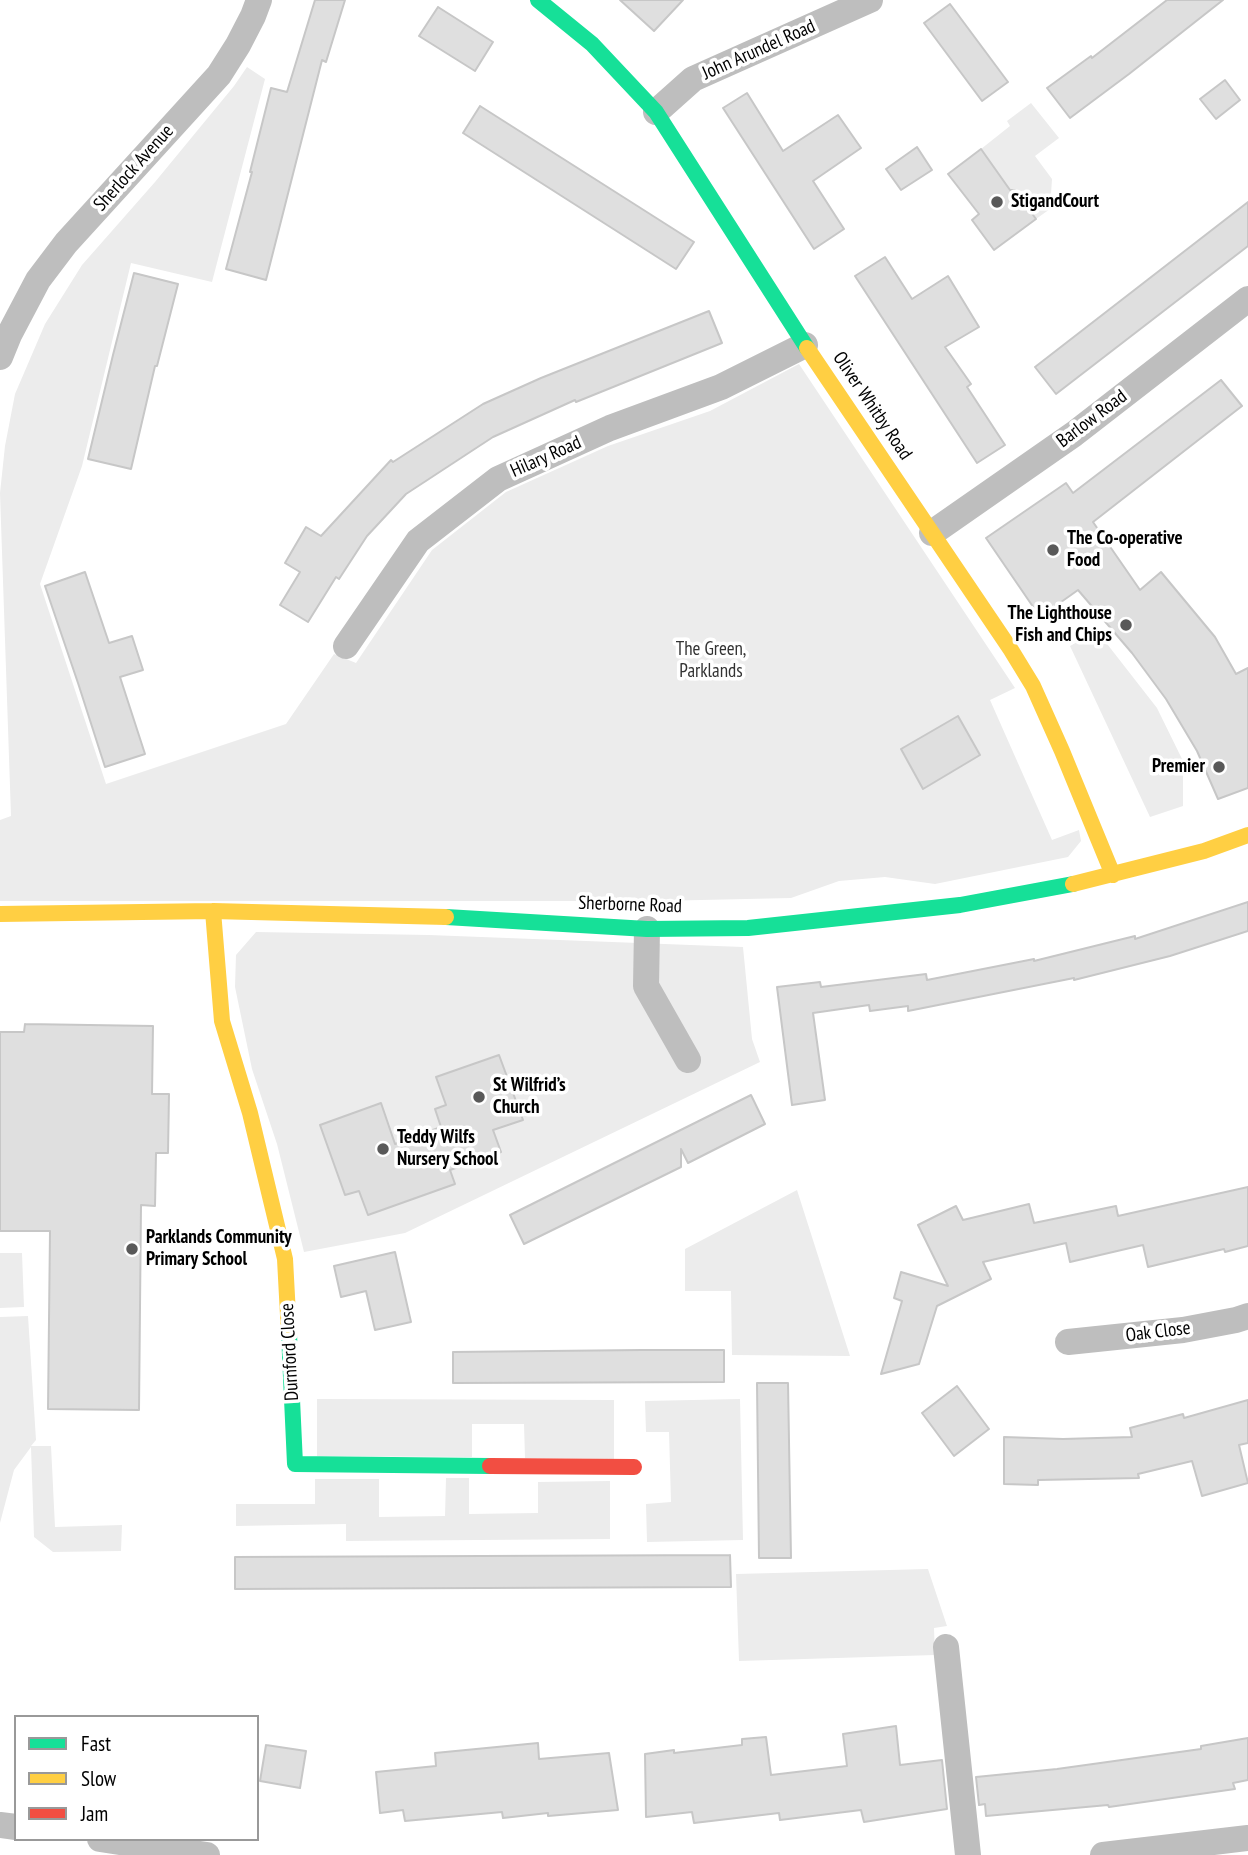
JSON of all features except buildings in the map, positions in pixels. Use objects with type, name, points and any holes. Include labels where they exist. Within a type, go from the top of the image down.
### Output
[{"type":"street","name":"Sherlock Avenue","points":[[3,342],[38,280],[66,243],[219,75],[238,45],[259,0]]},
{"type":"street","name":"Oliver Whitby Road","points":[[538,0],[592,44],[656,112],[805,345],[1011,650],[1033,686],[1113,876]]},
{"type":"street","name":"John Arundel Road","points":[[656,112],[694,79],[870,0]]},
{"type":"street","name":"Barlow Road","points":[[932,533],[1074,434],[1248,299]]},
{"type":"street","name":"Hilary Road","points":[[346,646],[418,541],[498,479],[610,428],[721,387],[805,345]]},
{"type":"street","name":"Sherborne Road","points":[[0,914],[213,911],[428,916],[647,929],[748,928],[960,905],[1113,876],[1203,851],[1248,835]]},
{"type":"street","name":"Durnford Close","points":[[213,911],[222,1021],[254,1126],[285,1259],[295,1464],[634,1466]]},
{"type":"street","points":[[647,929],[646,986],[688,1060]]},
{"type":"street","name":"Oak Close","points":[[1068,1342],[1183,1330],[1248,1317]]},
{"type":"street","points":[[946,1647],[968,1855]]},
{"type":"street","points":[[1103,1855],[1248,1838]]},
{"type":"street","points":[[113,1841],[207,1855]]},
{"type":"green space","name":"The Green, Parklands","points":[[247,67],[265,79],[212,282],[131,263],[82,466],[40,584],[106,784],[286,724],[334,654],[356,663],[432,550],[506,492],[608,446],[710,411],[799,364],[1015,688],[990,700],[1052,840],[1079,830],[1081,841],[1068,857],[935,884],[885,877],[839,881],[791,898],[656,901],[0,901],[0,820],[11,816],[0,493],[15,394],[45,324],[82,265],[155,182]]},
{"type":"green space","points":[[1031,103],[1059,138],[1035,156],[1052,179],[1050,209],[1036,219],[1015,190],[1010,190],[981,149],[1010,126],[1007,121]]},
{"type":"green space","points":[[1097,631],[1157,708],[1183,761],[1183,806],[1150,817],[1070,646]]},
{"type":"green space","points":[[256,932],[429,935],[743,947],[752,1039],[760,1062],[405,1233],[304,1252],[277,1144],[252,1069],[235,987],[236,955]]},
{"type":"green space","points":[[797,1190],[850,1356],[732,1355],[731,1291],[685,1291],[685,1249]]},
{"type":"green space","points":[[0,1253],[22,1253],[24,1307],[0,1308]]},
{"type":"green space","points":[[28,1316],[36,1440],[31,1446],[51,1446],[55,1527],[122,1525],[121,1551],[53,1552],[34,1537],[31,1447],[14,1470],[0,1523],[0,1317]]},
{"type":"green space","points":[[317,1399],[614,1400],[614,1459],[525,1458],[524,1424],[472,1424],[472,1457],[317,1456]]},
{"type":"green space","points":[[740,1399],[743,1540],[647,1542],[646,1504],[671,1502],[669,1432],[646,1432],[645,1401]]},
{"type":"green space","points":[[446,1478],[469,1478],[469,1514],[538,1513],[538,1482],[610,1481],[610,1539],[346,1541],[346,1524],[236,1526],[236,1504],[315,1504],[315,1479],[379,1479],[379,1517],[445,1516]]},
{"type":"green space","points":[[928,1569],[947,1626],[934,1628],[935,1655],[739,1661],[736,1574]]},
{"type":"traffic: fast","points":[[538,0],[592,44],[656,112],[807,348]]},
{"type":"traffic: fast","points":[[446,917],[647,929],[748,928],[960,905],[1073,884]]},
{"type":"traffic: fast","points":[[289,1334],[295,1464],[490,1466]]},
{"type":"traffic: slow","points":[[807,348],[1033,686],[1113,875]]},
{"type":"traffic: slow","points":[[1073,884],[1204,851],[1248,835]]},
{"type":"traffic: slow","points":[[213,911],[222,1021],[250,1113],[285,1259],[289,1334]]},
{"type":"traffic: slow","points":[[0,914],[213,911],[446,917]]},
{"type":"traffic: jam","points":[[490,1466],[634,1467]]},
{"type":"place","name":"StigandCourt","points":[[997,202]]},
{"type":"place","name":"The Co-operative Food","points":[[1053,550]]},
{"type":"place","name":"The Lighthouse Fish and Chips","points":[[1126,625]]},
{"type":"place","name":"Premier","points":[[1219,767]]},
{"type":"place","name":"St Wilfrid’s Church","points":[[479,1097]]},
{"type":"place","name":"Teddy Wilfs Nursery School","points":[[383,1149]]},
{"type":"place","name":"Parklands Community Primary School","points":[[132,1249]]}]
